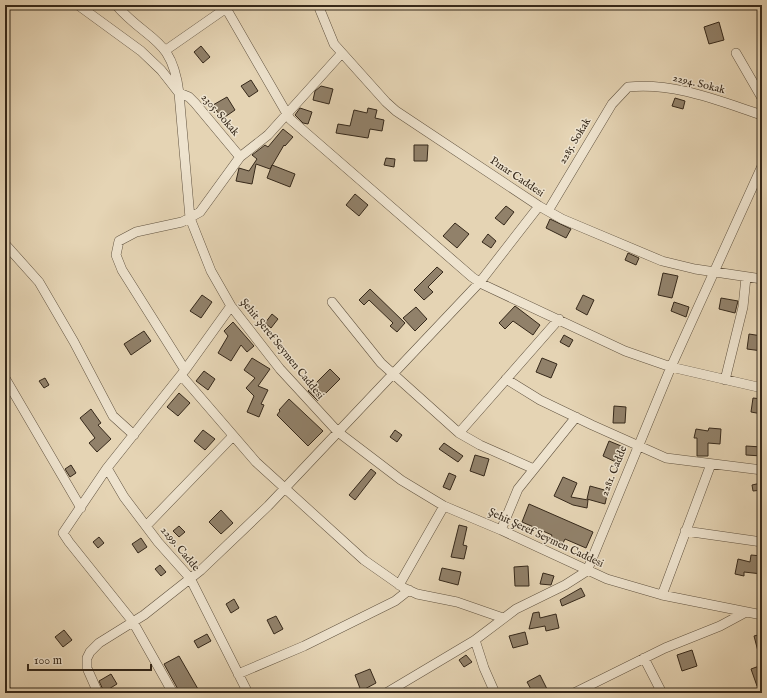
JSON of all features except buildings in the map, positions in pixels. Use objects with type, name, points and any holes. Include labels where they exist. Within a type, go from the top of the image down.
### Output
[{"type":"street","points":[[78,5],[141,51],[161,70],[179,93]]},
{"type":"street","points":[[116,5],[125,15],[166,50],[222,11],[227,10],[290,119],[460,267],[480,282],[618,348],[671,366],[762,388]]},
{"type":"street","name":"Pınar Caddesi","points":[[318,5],[329,35],[341,54],[396,110],[539,206],[662,261],[679,266],[714,272],[762,278]]},
{"type":"street","name":"Şehit Şeref Seymen Caddesi","points":[[166,50],[175,69],[179,93],[190,218],[211,272],[231,306],[285,374],[338,432],[402,480],[444,506],[501,530],[587,571],[628,586],[662,595],[762,615]]},
{"type":"street","points":[[736,53],[762,98]]},
{"type":"street","points":[[341,54],[268,135],[240,157],[200,212],[182,222],[126,236],[119,241],[116,255],[129,284],[183,373],[233,436],[256,462],[364,560],[399,585],[429,598],[457,602],[504,618]]},
{"type":"street","name":"2294. Sokak","points":[[628,87],[650,87],[689,93],[762,115]]},
{"type":"street","name":"2285. Sokak","points":[[548,211],[609,109],[628,87]]},
{"type":"street","name":"2305. Sokak","points":[[179,93],[189,97],[195,103],[240,157]]},
{"type":"street","name":"2281. Cadde","points":[[587,571],[638,446],[659,400],[671,366],[762,166]]},
{"type":"street","points":[[98,693],[87,668],[87,658],[90,652],[99,643],[133,622],[213,559],[285,489],[480,282],[539,206]]},
{"type":"street","points":[[5,244],[39,282],[74,342],[113,416],[134,435]]},
{"type":"street","points":[[725,380],[743,307],[746,277]]},
{"type":"street","points":[[332,302],[360,340],[392,374],[460,433],[480,445],[534,469]]},
{"type":"street","points":[[173,693],[133,622],[63,533],[107,468],[183,373],[231,306]]},
{"type":"street","points":[[460,433],[559,319]]},
{"type":"street","points":[[5,378],[81,508]]},
{"type":"street","points":[[506,379],[530,394],[576,417],[666,458],[762,470]]},
{"type":"street","points":[[501,530],[518,489],[576,417]]},
{"type":"street","points":[[146,526],[233,436]]},
{"type":"street","points":[[662,595],[711,464]]},
{"type":"street","name":"2299. Cadde","points":[[107,468],[124,497],[146,526],[190,578],[248,693]]},
{"type":"street","points":[[399,585],[444,506]]},
{"type":"street","points":[[685,531],[762,542]]},
{"type":"street","points":[[386,693],[475,640],[521,606],[565,585],[587,571]]},
{"type":"street","points":[[238,674],[311,642],[395,601],[409,590]]},
{"type":"street","points":[[574,693],[644,658],[720,626],[746,612]]},
{"type":"street","points":[[475,640],[484,668],[495,693]]},
{"type":"street","points":[[644,658],[662,693]]},
{"type":"street","points":[[5,688],[8,693]]}]
